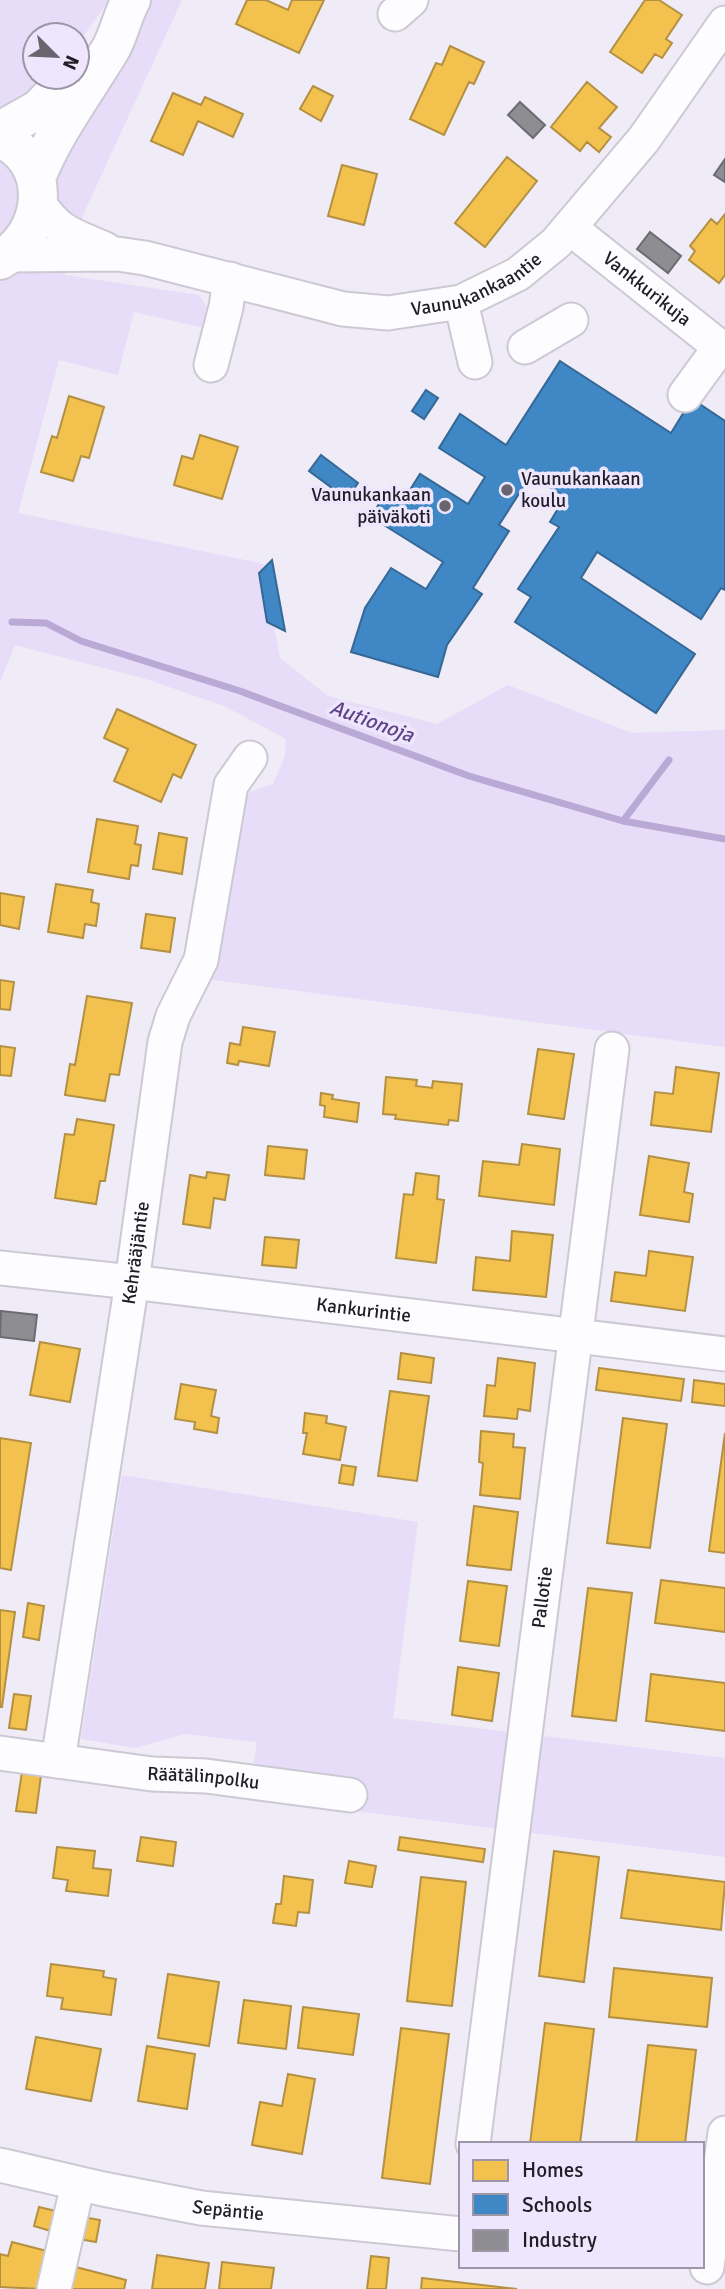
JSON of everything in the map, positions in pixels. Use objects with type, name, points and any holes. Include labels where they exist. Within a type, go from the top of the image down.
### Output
[{"type":"main road","points":[[91,49],[128,5]]},
{"type":"main road","points":[[4,258],[18,247],[32,226],[37,190],[57,134],[111,48],[128,5]]},
{"type":"main road","points":[[0,131],[39,109],[56,91]]},
{"type":"main road","points":[[0,138],[22,155],[37,190]]},
{"type":"street","name":"Vaunukankaantie","points":[[37,190],[51,221],[66,234],[117,254],[230,279],[343,309],[388,313],[461,302],[518,274],[556,243],[644,139],[725,23]]},
{"type":"street","name":"Vankkurikuja","points":[[570,228],[723,349]]},
{"type":"street","name":"Vaunukankaantie","points":[[4,258],[117,254]]},
{"type":"street","points":[[211,365],[226,307],[230,279]]},
{"type":"street","points":[[461,302],[475,362]]},
{"type":"street","points":[[525,347],[571,320]]},
{"type":"street","points":[[685,395],[723,349]]},
{"type":"street","name":"Kehrääjäntie","points":[[58,1760],[132,1282],[165,1042],[173,1016],[201,960],[231,785],[250,758]]},
{"type":"street","name":"Pallotie","points":[[473,2142],[612,1049]]},
{"type":"street","name":"Kankurintie","points":[[0,1268],[725,1354]]},
{"type":"street","name":"Räätälinpolku","points":[[0,1753],[152,1774],[206,1776],[349,1795]]},
{"type":"street","points":[[711,2268],[725,2133]]},
{"type":"street","name":"Sepäntie","points":[[0,2165],[78,2184],[201,2208],[459,2235]]},
{"type":"street","points":[[54,2289],[78,2184]]},
{"type":"shaded area","points":[[0,0],[109,0],[91,25],[91,21],[21,21],[21,91],[36,91],[11,112],[53,184],[65,144],[108,78],[150,0],[182,0],[83,215],[65,275],[199,295],[213,317],[213,330],[134,312],[118,375],[59,360],[18,513],[264,564],[259,574],[267,622],[274,626],[280,658],[328,696],[437,724],[508,685],[632,733],[725,730],[725,1047],[207,979],[244,794],[273,784],[285,756],[286,739],[224,706],[146,679],[15,645],[0,682]]},
{"type":"shaded area","points":[[122,1475],[418,1522],[393,1718],[725,1758],[725,1857],[249,1798],[257,1742],[185,1734],[135,1748],[81,1739]]},
{"type":"building: Homes","points":[[247,0],[266,0],[288,10],[292,0],[324,0],[299,53],[236,24]]},
{"type":"building: Homes","points":[[645,0],[659,0],[682,15],[666,39],[672,43],[662,58],[655,54],[642,73],[610,52]]},
{"type":"building: Homes","points":[[450,46],[484,62],[474,84],[469,82],[444,135],[410,119],[436,63],[442,65]]},
{"type":"building: Homes","points":[[587,82],[617,107],[599,128],[611,137],[599,152],[587,142],[580,151],[551,127]]},
{"type":"building: Homes","points":[[313,86],[333,96],[321,121],[300,109]]},
{"type":"building: Homes","points":[[173,93],[201,105],[205,97],[243,114],[233,137],[198,121],[183,155],[151,141]]},
{"type":"building: Homes","points":[[507,157],[537,181],[485,247],[455,223]]},
{"type":"building: Homes","points":[[342,165],[377,174],[364,225],[328,216]]},
{"type":"building: Homes","points":[[725,214],[725,275],[719,283],[689,260],[695,251],[690,246],[711,219],[717,224]]},
{"type":"building: Homes","points":[[69,396],[104,407],[89,458],[81,456],[73,481],[41,472],[52,436],[57,438]]},
{"type":"building: Homes","points":[[200,435],[238,447],[222,499],[174,485],[182,456],[193,459]]},
{"type":"building: Homes","points":[[117,709],[196,745],[181,778],[173,774],[161,802],[114,781],[128,749],[104,738]]},
{"type":"building: Homes","points":[[97,819],[138,826],[135,844],[141,845],[138,866],[131,865],[129,879],[88,872]]},
{"type":"building: Homes","points":[[159,833],[187,838],[182,874],[153,869]]},
{"type":"building: Homes","points":[[56,884],[93,890],[91,902],[99,904],[96,926],[85,924],[83,938],[48,932]]},
{"type":"building: Homes","points":[[0,893],[24,897],[19,929],[0,925]]},
{"type":"building: Homes","points":[[146,914],[175,918],[170,952],[141,948]]},
{"type":"building: Homes","points":[[0,980],[14,982],[10,1010],[0,1009]]},
{"type":"building: Homes","points":[[87,996],[132,1003],[119,1075],[110,1074],[105,1101],[65,1095],[70,1064],[75,1065]]},
{"type":"building: Homes","points":[[243,1027],[275,1032],[269,1066],[239,1061],[238,1065],[227,1063],[230,1043],[240,1045]]},
{"type":"building: Homes","points":[[0,1046],[15,1048],[11,1076],[0,1075]]},
{"type":"building: Homes","points":[[538,1049],[574,1054],[564,1119],[528,1114]]},
{"type":"building: Homes","points":[[676,1067],[719,1073],[711,1132],[651,1125],[655,1092],[673,1094]]},
{"type":"building: Homes","points":[[386,1077],[417,1080],[416,1086],[432,1088],[433,1081],[462,1084],[458,1121],[449,1120],[448,1125],[395,1119],[396,1115],[383,1114]]},
{"type":"building: Homes","points":[[321,1093],[333,1095],[332,1099],[359,1103],[357,1122],[324,1117],[325,1106],[320,1105]]},
{"type":"building: Homes","points":[[77,1119],[114,1125],[105,1181],[100,1181],[96,1204],[55,1198],[65,1134],[74,1135]]},
{"type":"building: Homes","points":[[522,1144],[560,1149],[554,1205],[479,1196],[483,1161],[519,1165]]},
{"type":"building: Homes","points":[[268,1146],[307,1150],[304,1179],[265,1175]]},
{"type":"building: Homes","points":[[649,1156],[689,1163],[684,1192],[693,1194],[689,1222],[640,1215]]},
{"type":"building: Homes","points":[[207,1172],[229,1175],[225,1200],[214,1198],[210,1228],[183,1224],[190,1175],[206,1178]]},
{"type":"building: Homes","points":[[416,1173],[439,1176],[437,1199],[444,1200],[436,1263],[396,1258],[404,1194],[413,1195]]},
{"type":"building: Homes","points":[[512,1231],[553,1235],[546,1297],[473,1290],[476,1257],[510,1261]]},
{"type":"building: Homes","points":[[265,1237],[299,1240],[296,1268],[262,1265]]},
{"type":"building: Homes","points":[[649,1251],[693,1257],[685,1311],[611,1301],[615,1272],[646,1276]]},
{"type":"building: Homes","points":[[40,1342],[80,1349],[70,1402],[30,1395]]},
{"type":"building: Homes","points":[[401,1353],[434,1358],[431,1383],[398,1379]]},
{"type":"building: Homes","points":[[498,1358],[535,1363],[530,1411],[518,1409],[517,1419],[484,1416],[487,1385],[495,1386]]},
{"type":"building: Homes","points":[[599,1368],[684,1379],[681,1401],[596,1390]]},
{"type":"building: Homes","points":[[694,1380],[725,1384],[725,1406],[692,1402]]},
{"type":"building: Homes","points":[[181,1384],[216,1390],[211,1416],[219,1418],[217,1433],[194,1429],[195,1422],[175,1419]]},
{"type":"building: Homes","points":[[390,1391],[429,1396],[417,1481],[378,1476]]},
{"type":"building: Homes","points":[[305,1413],[327,1416],[326,1423],[346,1427],[340,1460],[303,1454],[307,1433],[303,1433]]},
{"type":"building: Homes","points":[[623,1418],[667,1424],[650,1548],[607,1543]]},
{"type":"building: Homes","points":[[481,1431],[514,1434],[513,1447],[525,1448],[520,1499],[480,1495],[483,1463],[479,1462]]},
{"type":"building: Homes","points":[[725,1433],[725,1553],[709,1551]]},
{"type":"building: Homes","points":[[0,1438],[31,1443],[11,1570],[0,1568]]},
{"type":"building: Homes","points":[[342,1465],[356,1467],[353,1485],[339,1483]]},
{"type":"building: Homes","points":[[474,1506],[518,1512],[511,1570],[467,1565]]},
{"type":"building: Homes","points":[[661,1580],[725,1588],[725,1632],[655,1623]]},
{"type":"building: Homes","points":[[468,1581],[507,1586],[499,1646],[460,1641]]},
{"type":"building: Homes","points":[[588,1588],[632,1593],[616,1721],[572,1716]]},
{"type":"building: Homes","points":[[28,1603],[44,1606],[39,1640],[23,1637]]},
{"type":"building: Homes","points":[[0,1610],[15,1612],[2,1707],[0,1707]]},
{"type":"building: Homes","points":[[458,1667],[499,1673],[492,1721],[452,1715]]},
{"type":"building: Homes","points":[[651,1674],[725,1683],[725,1731],[646,1721]]},
{"type":"building: Homes","points":[[14,1694],[31,1696],[26,1730],[9,1728]]},
{"type":"building: Homes","points":[[22,1772],[41,1775],[36,1813],[16,1811]]},
{"type":"building: Homes","points":[[141,1837],[176,1842],[173,1866],[137,1861]]},
{"type":"building: Homes","points":[[400,1837],[485,1849],[483,1862],[398,1850]]},
{"type":"building: Homes","points":[[57,1847],[95,1851],[93,1868],[111,1870],[108,1896],[66,1891],[68,1880],[53,1878]]},
{"type":"building: Homes","points":[[554,1851],[599,1857],[584,1982],[539,1976]]},
{"type":"building: Homes","points":[[349,1861],[376,1866],[372,1887],[345,1883]]},
{"type":"building: Homes","points":[[628,1870],[725,1882],[721,1930],[621,1918]]},
{"type":"building: Homes","points":[[284,1876],[313,1880],[309,1913],[298,1912],[296,1926],[273,1923],[276,1904],[281,1904]]},
{"type":"building: Homes","points":[[421,1877],[466,1882],[452,2006],[407,2001]]},
{"type":"building: Homes","points":[[51,1964],[104,1971],[103,1977],[116,1979],[111,2015],[61,2009],[63,1998],[47,1996]]},
{"type":"building: Homes","points":[[614,1968],[712,1978],[707,2027],[609,2017]]},
{"type":"building: Homes","points":[[168,1974],[219,1982],[209,2046],[158,2038]]},
{"type":"building: Homes","points":[[244,2000],[291,2006],[286,2049],[238,2043]]},
{"type":"building: Homes","points":[[303,2007],[359,2014],[353,2055],[298,2048]]},
{"type":"building: Homes","points":[[545,2023],[594,2029],[580,2142],[530,2142]]},
{"type":"building: Homes","points":[[401,2028],[449,2034],[430,2184],[382,2178]]},
{"type":"building: Homes","points":[[36,2037],[101,2049],[91,2101],[26,2089]]},
{"type":"building: Homes","points":[[648,2045],[696,2050],[685,2142],[636,2142]]},
{"type":"building: Homes","points":[[147,2046],[195,2054],[187,2109],[138,2101]]},
{"type":"building: Homes","points":[[288,2074],[315,2079],[302,2154],[252,2145],[260,2102],[282,2106]]},
{"type":"building: Homes","points":[[39,2207],[60,2212],[54,2232],[34,2226]]},
{"type":"building: Homes","points":[[77,2216],[100,2220],[96,2242],[73,2238]]},
{"type":"building: Homes","points":[[12,2242],[47,2251],[41,2289],[0,2287],[0,2254],[8,2256]]},
{"type":"building: Homes","points":[[157,2255],[209,2263],[205,2289],[152,2289]]},
{"type":"building: Homes","points":[[371,2256],[389,2258],[386,2289],[367,2289]]},
{"type":"building: Homes","points":[[222,2262],[274,2268],[271,2289],[219,2289]]},
{"type":"building: Homes","points":[[72,2266],[126,2280],[124,2289],[66,2289]]},
{"type":"building: Homes","points":[[422,2278],[517,2289],[421,2289]]},
{"type":"building: Schools","points":[[560,361],[671,433],[692,399],[725,421],[725,590],[721,588],[701,619],[597,552],[581,578],[695,654],[656,713],[515,622],[531,597],[518,589],[559,527],[550,522],[565,497],[531,475],[499,525],[509,531],[473,588],[482,594],[447,645],[438,677],[351,652],[365,608],[391,568],[426,589],[443,562],[371,517],[387,491],[403,501],[420,474],[468,504],[485,477],[439,448],[460,414],[506,445]]},
{"type":"building: Schools","points":[[426,390],[438,398],[424,419],[412,411]]},
{"type":"building: Schools","points":[[321,455],[358,483],[347,499],[309,471]]},
{"type":"building: Schools","points":[[272,560],[285,631],[267,622],[259,573]]},
{"type":"building: Industry","points":[[520,102],[545,125],[533,138],[508,115]]},
{"type":"building: Industry","points":[[725,159],[725,182],[714,175]]},
{"type":"building: Industry","points":[[650,232],[681,256],[668,273],[637,249]]},
{"type":"building: Industry","points":[[1,1311],[37,1315],[34,1341],[0,1337]]},
{"type":"waterway","name":"Autionoja","points":[[12,622],[46,623],[81,641],[240,691],[469,776],[623,821],[725,839]]},
{"type":"waterway","points":[[623,821],[669,760]]},
{"type":"place","name":"Vaunukankaan koulu","points":[[507,490]]},
{"type":"place","name":"Vaunukankaan päiväkoti","points":[[445,506]]}]
